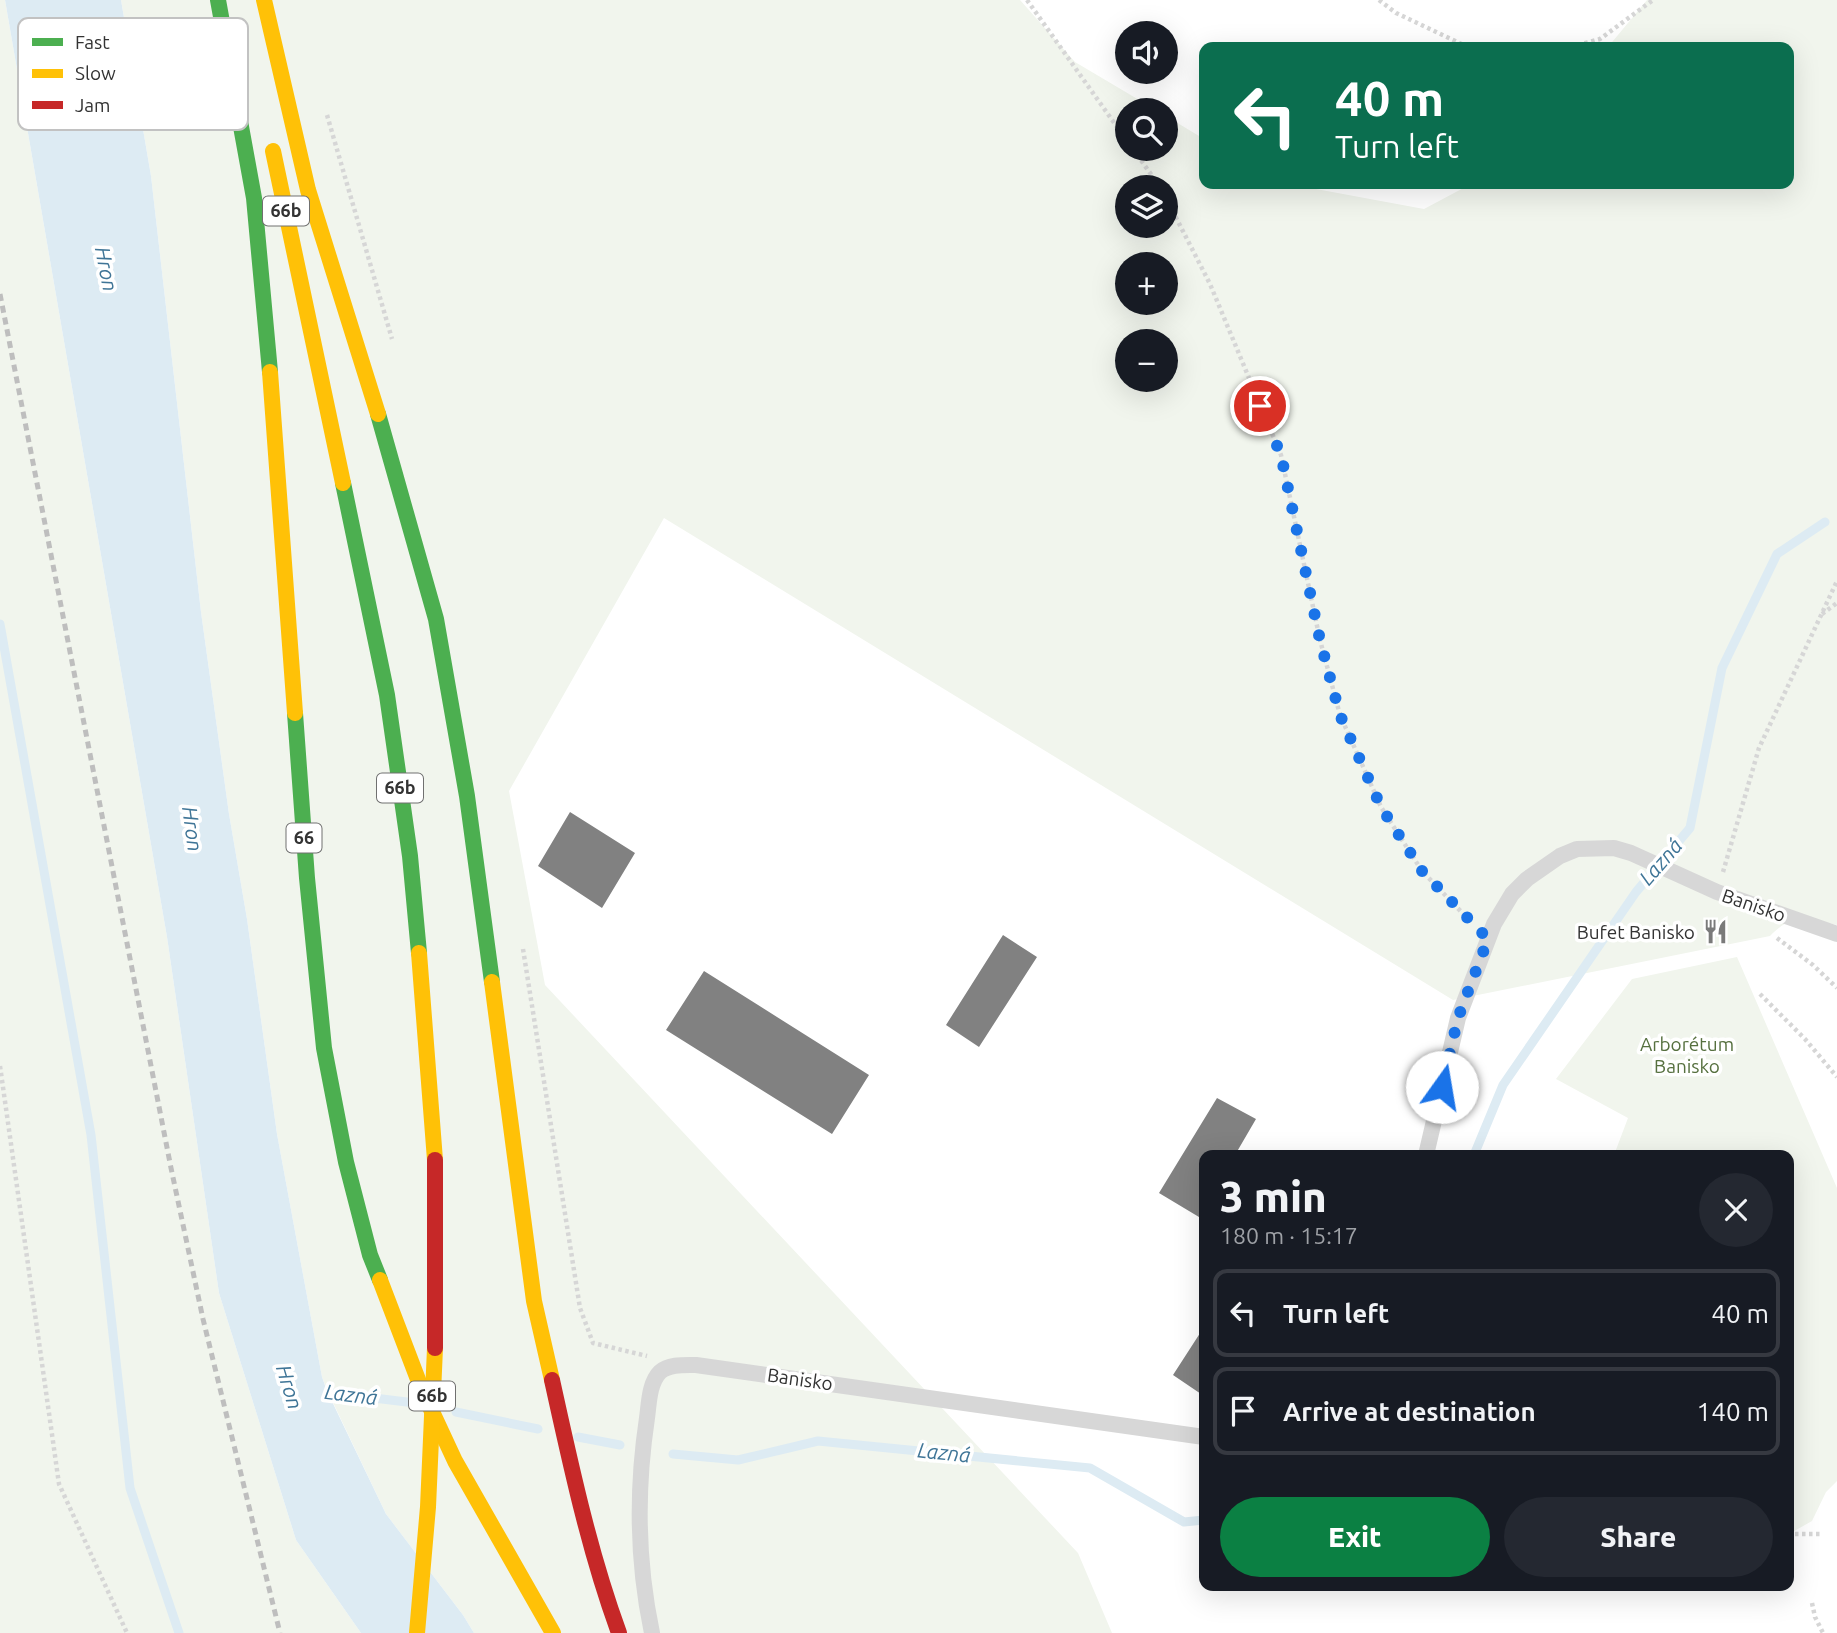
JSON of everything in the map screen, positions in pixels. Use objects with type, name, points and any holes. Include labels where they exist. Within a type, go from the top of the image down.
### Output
[{"type":"main road","name":"66","points":[[218,0],[221,18]]},
{"type":"main road","points":[[264,0],[308,190],[389,449],[436,619],[467,796],[534,1301],[580,1507],[619,1633]]},
{"type":"main road","name":"66","points":[[242,130],[254,198],[275,429],[311,917],[324,1048],[346,1162],[370,1255],[422,1390],[455,1461],[553,1633]]},
{"type":"main road","name":"66b","points":[[270,136],[387,695],[411,856],[435,1160],[436,1315],[428,1507],[417,1633]]},
{"type":"lane","name":"Banisko","points":[[1488,939],[1502,908],[1512,894],[1543,866],[1577,849],[1614,848],[1717,892],[1837,934]]},
{"type":"lane","points":[[1427,1150],[1458,1018],[1488,939]]},
{"type":"lane","name":"Banisko","points":[[652,1633],[641,1563],[640,1493],[651,1392],[655,1378],[662,1370],[676,1365],[696,1365],[1199,1436]]},
{"type":"path","points":[[1027,0],[1115,124]]},
{"type":"path","points":[[1379,0],[1396,13],[1457,42]]},
{"type":"path","points":[[1589,42],[1600,39],[1653,0]]},
{"type":"path","points":[[1178,221],[1210,284],[1281,455],[1320,640],[1340,715],[1381,807],[1422,871],[1488,939]]},
{"type":"path","points":[[1717,892],[1759,748],[1837,580]]},
{"type":"path","points":[[1821,614],[1837,603]]},
{"type":"path","points":[[1760,994],[1805,1039],[1837,1077]]},
{"type":"path","points":[[0,1066],[59,1484],[127,1633]]},
{"type":"path","points":[[1794,1534],[1821,1534]]},
{"type":"path","points":[[1812,1603],[1823,1633]]},
{"type":"green space","points":[[0,0],[5,0],[18,75],[18,130],[27,130],[167,937],[219,1293],[296,1540],[361,1633],[0,1633]]},
{"type":"green space","points":[[121,0],[1020,0],[1075,62],[1136,98],[1115,98],[1115,161],[1178,161],[1178,123],[1199,136],[1199,189],[1316,189],[1424,209],[1462,189],[1794,189],[1794,42],[1612,42],[1647,0],[1837,0],[1837,925],[1801,918],[1787,923],[1770,936],[1453,1000],[664,518],[509,791],[545,985],[1078,1553],[1112,1633],[474,1633],[386,1514],[322,1377],[277,1134],[247,919],[229,814],[201,612],[151,176],[143,130],[248,130],[248,18],[124,18]]},
{"type":"green space","name":"Arborétum Banisko","points":[[1737,957],[1837,1188],[1837,1481],[1826,1492],[1812,1521],[1794,1531],[1794,1150],[1616,1150],[1628,1118],[1556,1079],[1632,979]]},
{"type":"water","points":[[5,0],[121,0],[124,18],[18,18],[18,75]]},
{"type":"water","name":"Hron","points":[[27,130],[143,130],[151,176],[201,612],[229,814],[247,919],[277,1134],[322,1377],[386,1514],[474,1633],[361,1633],[296,1540],[219,1293],[167,937]]},
{"type":"building","points":[[570,812],[635,853],[602,908],[538,866]]},
{"type":"building","points":[[1003,935],[1037,957],[979,1047],[946,1025]]},
{"type":"building","points":[[704,971],[869,1075],[832,1134],[666,1030]]},
{"type":"building","points":[[1217,1098],[1256,1119],[1238,1150],[1199,1150],[1199,1217],[1159,1193]]},
{"type":"building","points":[[1199,1335],[1199,1393],[1173,1375]]},
{"type":"waterway","name":"Lazná","points":[[1476,1150],[1503,1085],[1636,892],[1690,828],[1722,668],[1777,554],[1825,522]]},
{"type":"waterway","points":[[0,624],[91,1135],[130,1488],[179,1633]]},
{"type":"waterway","name":"Lazná","points":[[316,1391],[415,1403]]},
{"type":"waterway","name":"Lazná","points":[[456,1412],[538,1429]]},
{"type":"waterway","name":"Lazná","points":[[578,1437],[620,1445]]},
{"type":"waterway","name":"Lazná","points":[[673,1454],[738,1460],[818,1441],[1090,1468],[1184,1522],[1199,1520]]},
{"type":"railway","points":[[0,294],[171,1168],[203,1319],[280,1633]]},
{"type":"traffic: fast","points":[[218,0],[221,18]]},
{"type":"traffic: fast","points":[[242,130],[254,198],[270,372]]},
{"type":"traffic: fast","points":[[378,414],[436,619],[467,796],[492,982]]},
{"type":"traffic: fast","points":[[343,483],[387,695],[410,856],[419,953]]},
{"type":"traffic: fast","points":[[295,713],[307,878],[324,1048],[346,1162],[370,1255],[380,1280]]},
{"type":"traffic: slow","points":[[264,0],[308,190],[378,414]]},
{"type":"traffic: slow","points":[[273,151],[343,483]]},
{"type":"traffic: slow","points":[[270,372],[295,713]]},
{"type":"traffic: slow","points":[[419,953],[435,1160]]},
{"type":"traffic: slow","points":[[492,982],[534,1301],[552,1380]]},
{"type":"traffic: slow","points":[[380,1280],[422,1390],[455,1461],[553,1633]]},
{"type":"traffic: slow","points":[[417,1633],[428,1507],[435,1348]]},
{"type":"traffic: jam","points":[[435,1160],[435,1348]]},
{"type":"traffic: jam","points":[[552,1380],[590,1540],[619,1633]]},
{"type":"place","name":"Bufet Banisko","points":[[1715,932]]},
{"type":"route","points":[[1260,406],[1281,455],[1320,640],[1340,715],[1381,807],[1422,871],[1488,939],[1458,1018],[1442,1087]]}]
